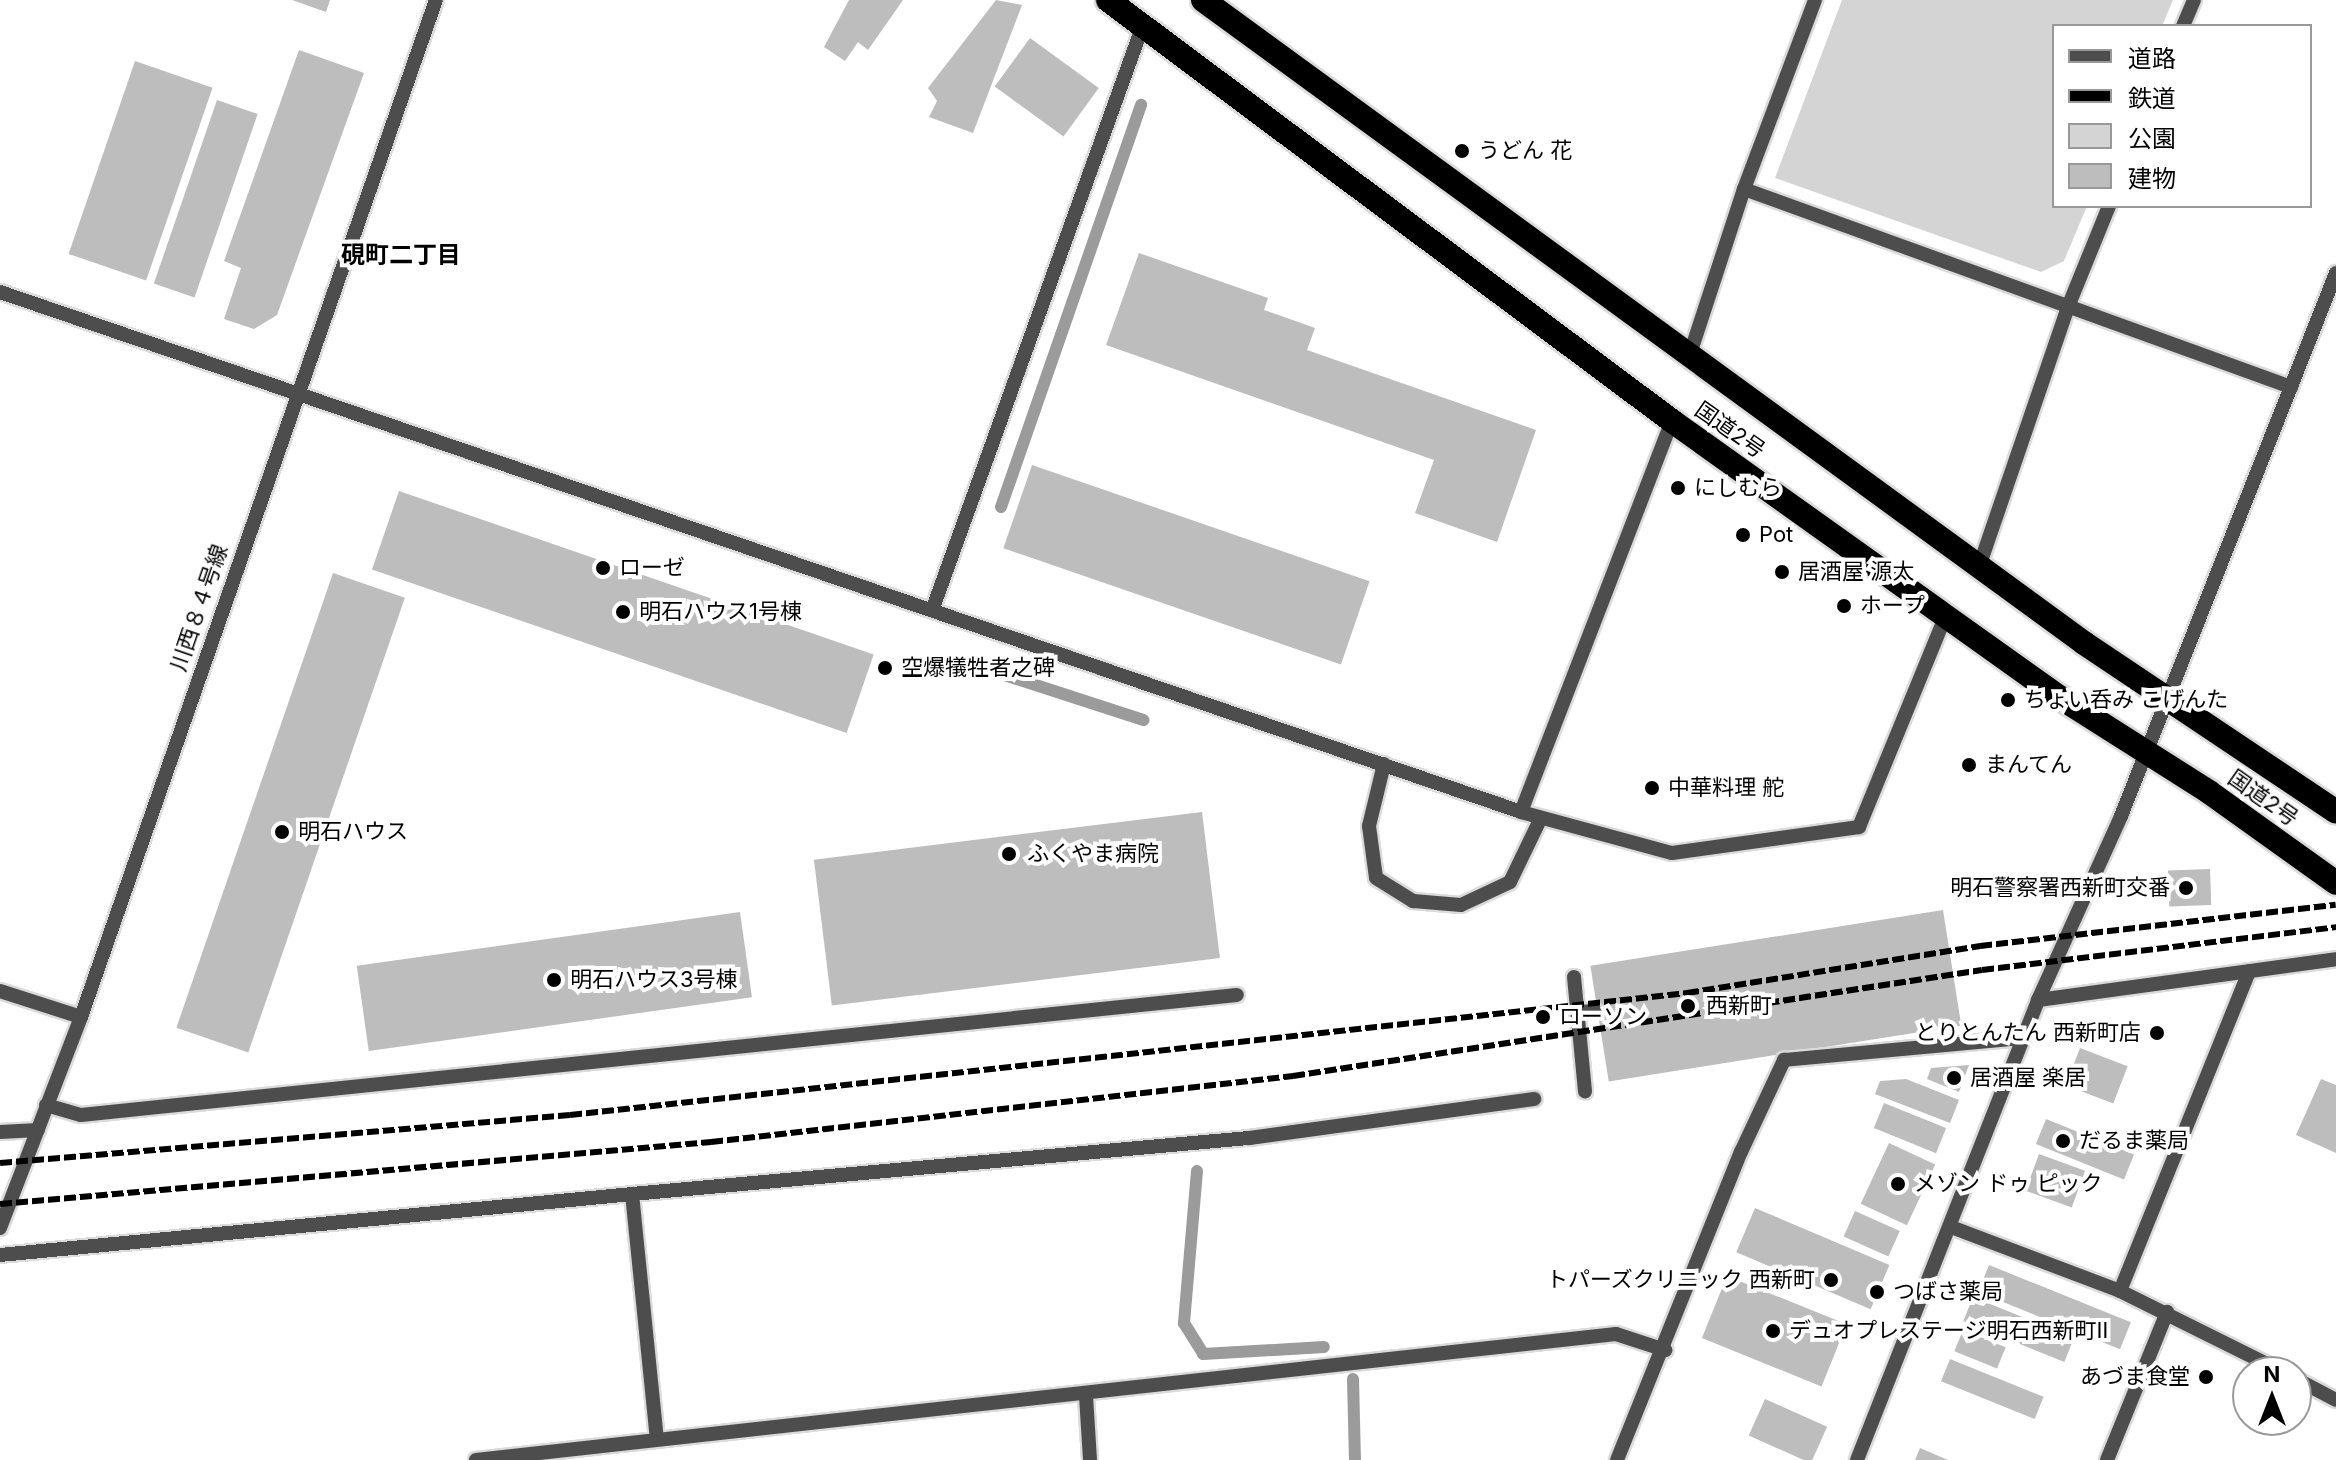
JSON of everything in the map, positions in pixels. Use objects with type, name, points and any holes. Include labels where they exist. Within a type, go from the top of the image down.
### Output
[{"type":"highway","name":"国道2号","points":[[1108,0],[1672,421],[1947,612],[2145,755],[2209,792],[2336,883]]},
{"type":"highway","name":"国道2号","points":[[1203,0],[2166,698],[2335,810]]},
{"type":"street","name":"川西８４号線","points":[[0,1228],[81,1017],[436,0]]},
{"type":"street","points":[[1690,354],[1744,189],[1815,0]]},
{"type":"street","points":[[2184,24],[2194,0]]},
{"type":"street","points":[[933,608],[1143,25]]},
{"type":"street","points":[[1744,189],[2291,387]]},
{"type":"street","points":[[1980,564],[2068,307],[2108,208]]},
{"type":"street","points":[[1857,1460],[2038,1000],[2145,755],[2291,387],[2332,296],[2336,273]]},
{"type":"street","points":[[0,292],[933,608],[1521,812],[1672,853],[1859,827],[1947,612]]},
{"type":"street","points":[[1521,812],[1672,421]]},
{"type":"street","points":[[1384,764],[1369,826],[1376,878],[1413,901],[1461,905],[1510,882],[1541,818]]},
{"type":"street","points":[[2038,1000],[2336,959]]},
{"type":"street","points":[[2120,1291],[2249,971]]},
{"type":"street","points":[[1574,977],[1585,1091]]},
{"type":"street","points":[[0,991],[81,1017]]},
{"type":"street","points":[[46,1105],[81,1115],[1237,995]]},
{"type":"street","points":[[1577,1012],[1595,1011]]},
{"type":"street","points":[[1617,1460],[1665,1350],[1741,1152],[1784,1060],[2023,1038]]},
{"type":"street","points":[[0,1255],[1249,1138],[1534,1099]]},
{"type":"street","points":[[0,1132],[38,1130]]},
{"type":"street","points":[[632,1194],[657,1439]]},
{"type":"street","points":[[1951,1227],[2120,1291],[2252,1356]]},
{"type":"street","points":[[2107,1460],[2167,1312]]},
{"type":"street","points":[[476,1460],[1086,1396],[1616,1334],[1665,1350]]},
{"type":"street","points":[[2312,1387],[2336,1400]]},
{"type":"street","points":[[1086,1396],[1090,1460]]},
{"type":"green space","points":[[1842,0],[2173,0],[2163,24],[2052,24],[2052,208],[2086,208],[2064,261],[2041,272],[1775,178]]},
{"type":"building","points":[[292,0],[330,0],[326,12]]},
{"type":"building","points":[[849,0],[903,0],[868,50],[858,42],[845,61],[824,47]]},
{"type":"building","points":[[996,0],[1022,5],[973,133],[929,117],[937,101],[928,88]]},
{"type":"building","points":[[1030,38],[1099,88],[1063,137],[995,87]]},
{"type":"building","points":[[299,50],[364,73],[277,315],[254,329],[224,319],[241,268],[224,261]]},
{"type":"building","points":[[135,61],[213,88],[146,281],[69,254]]},
{"type":"building","points":[[217,100],[258,114],[194,297],[154,283]]},
{"type":"building","points":[[1139,253],[1268,298],[1264,310],[1315,328],[1307,350],[1536,430],[1497,542],[1415,513],[1434,460],[1106,345]]},
{"type":"building","points":[[1032,465],[1370,581],[1341,664],[1003,548]]},
{"type":"building","name":"明石ハウス1号棟","points":[[399,491],[874,654],[847,733],[372,569]]},
{"type":"building","name":"明石ハウス","points":[[333,573],[405,598],[248,1053],[176,1028]]},
{"type":"building","points":[[1202,812],[1220,958],[832,1006],[814,860]]},
{"type":"building","points":[[2210,869],[2211,905],[2169,906],[2168,870]]},
{"type":"building","points":[[1943,910],[1961,1026],[1609,1081],[1590,966]]},
{"type":"building","name":"明石ハウス3号棟","points":[[740,912],[752,997],[369,1051],[357,966]]},
{"type":"building","points":[[2080,1048],[2128,1066],[2113,1104],[2066,1085]]},
{"type":"building","points":[[1969,1065],[1959,1092],[1927,1079],[1931,1068]]},
{"type":"building","points":[[1906,1079],[1959,1100],[1950,1123],[1875,1094],[1880,1081]]},
{"type":"building","points":[[2321,1079],[2336,1085],[2336,1153],[2296,1135]]},
{"type":"building","points":[[1884,1103],[1946,1128],[1936,1153],[1874,1128]]},
{"type":"building","points":[[2046,1119],[2134,1155],[2124,1180],[2036,1144]]},
{"type":"building","name":"メゾン ドゥ ピック","points":[[1889,1143],[1935,1165],[1907,1225],[1861,1204]]},
{"type":"building","points":[[2039,1154],[2085,1171],[2072,1207],[2026,1191]]},
{"type":"building","points":[[1755,1208],[1889,1265],[1871,1309],[1736,1252]]},
{"type":"building","points":[[1855,1211],[1900,1231],[1888,1257],[1844,1237]]},
{"type":"building","points":[[1989,1265],[2131,1322],[2120,1349],[1978,1292]]},
{"type":"building","name":"デュオプレステージ明石西新町Ⅱ","points":[[1727,1276],[1847,1324],[1822,1386],[1702,1338]]},
{"type":"building","points":[[1973,1297],[2074,1338],[2064,1362],[1963,1321]]},
{"type":"building","points":[[1963,1330],[2006,1347],[1997,1369],[1954,1351]]},
{"type":"building","points":[[1950,1359],[2044,1397],[2035,1419],[1941,1381]]},
{"type":"building","points":[[1765,1399],[1827,1427],[1812,1460],[1804,1460],[1749,1436]]},
{"type":"building","points":[[1920,1448],[1948,1460],[1915,1460]]},
{"type":"waterway","points":[[1001,507],[1141,105]]},
{"type":"waterway","points":[[977,666],[1143,720]]},
{"type":"waterway","points":[[1197,1171],[1184,1323],[1203,1354],[1324,1347]]},
{"type":"waterway","points":[[1353,1379],[1355,1460]]},
{"type":"railway","points":[[0,1163],[570,1115],[1687,993],[1980,946],[2336,905]]},
{"type":"railway","points":[[0,1204],[711,1142],[1293,1076],[1982,970],[2336,927]]},
{"type":"place","name":"うどん 花","points":[[1462,151]]},
{"type":"place","name":"にしむら","points":[[1678,488]]},
{"type":"place","name":"Pot","points":[[1743,535]]},
{"type":"place","name":"ローゼ","points":[[603,568]]},
{"type":"place","name":"居酒屋 源太","points":[[1782,572]]},
{"type":"place","name":"ホープ","points":[[1844,606]]},
{"type":"place","name":"明石ハウス1号棟","points":[[623,612]]},
{"type":"place","name":"空爆犠牲者之碑","points":[[885,668]]},
{"type":"place","name":"ちょい呑み こげんた","points":[[2008,700]]},
{"type":"place","name":"まんてん","points":[[1969,765]]},
{"type":"place","name":"中華料理 舵","points":[[1652,788]]},
{"type":"place","name":"明石ハウス","points":[[282,832]]},
{"type":"place","name":"ふくやま病院","points":[[1009,854]]},
{"type":"place","name":"明石警察署西新町交番","points":[[2186,888]]},
{"type":"place","name":"明石ハウス3号棟","points":[[554,980]]},
{"type":"place","name":"西新町","points":[[1688,1006]]},
{"type":"place","name":"ローソン","points":[[1543,1017]]},
{"type":"place","name":"とりとんたん 西新町店","points":[[2157,1033]]},
{"type":"place","name":"居酒屋 楽居","points":[[1954,1078]]},
{"type":"place","name":"だるま薬局","points":[[2063,1141]]},
{"type":"place","name":"メゾン ドゥ ピック","points":[[1898,1184]]},
{"type":"place","name":"トパーズクリニック 西新町","points":[[1831,1280]]},
{"type":"place","name":"つばさ薬局","points":[[1877,1292]]},
{"type":"place","name":"デュオプレステージ明石西新町Ⅱ","points":[[1773,1331]]},
{"type":"place","name":"あづま食堂","points":[[2206,1377]]},
{"type":"district","name":"硯町二丁目","points":[[401,255]]}]
